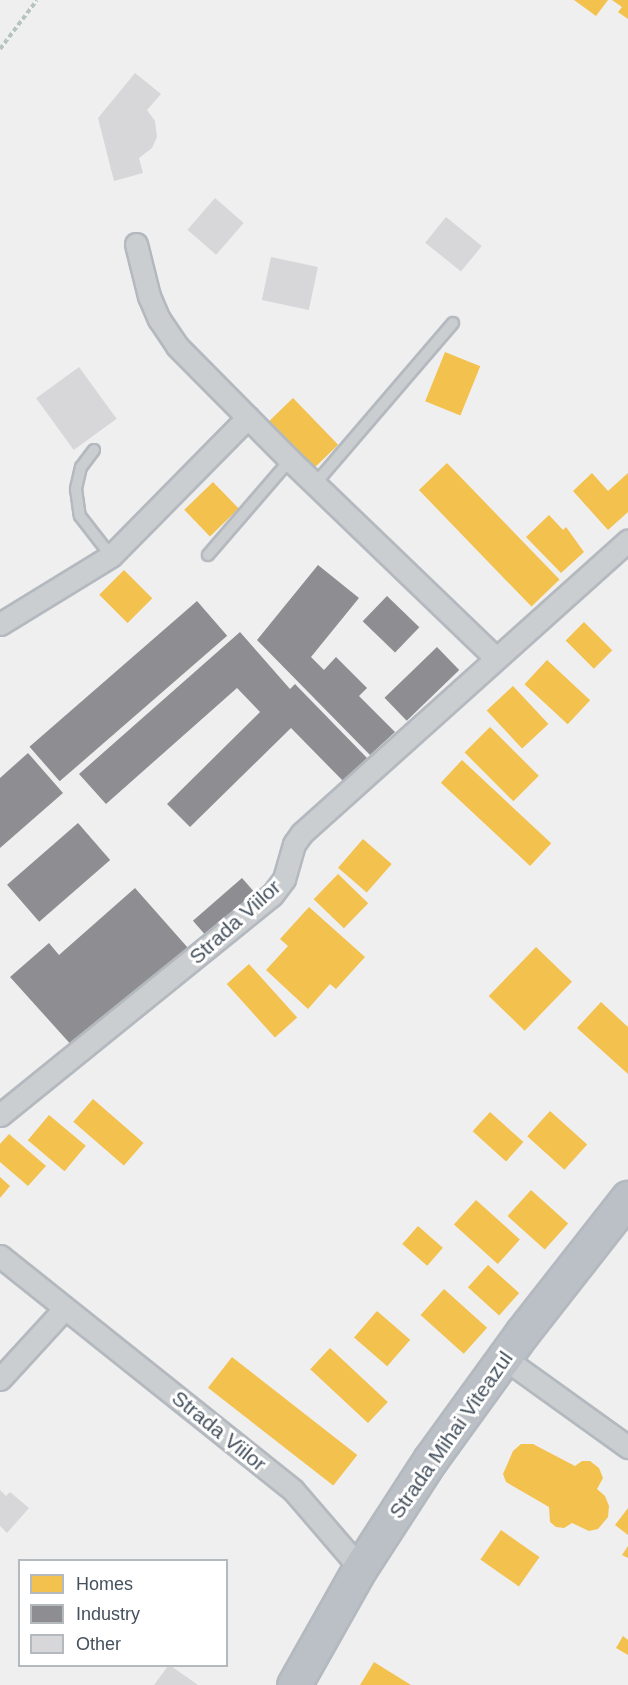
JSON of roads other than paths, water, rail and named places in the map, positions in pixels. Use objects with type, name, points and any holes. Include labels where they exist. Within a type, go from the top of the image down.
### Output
[{"type":"highway","name":"Strada Mihai Viteazul","points":[[294,1685],[360,1568],[430,1460],[504,1358],[628,1198]]},
{"type":"street","points":[[136,244],[149,296],[159,319],[177,346],[290,460],[495,657]]},
{"type":"street","points":[[0,624],[111,555],[248,417]]},
{"type":"street","name":"Strada Viilor","points":[[0,1115],[272,895],[284,879],[294,844],[302,833],[495,657],[628,540]]},
{"type":"street","name":"Strada Viilor","points":[[0,1256],[293,1490],[360,1568]]},
{"type":"street","points":[[0,1378],[65,1308]]},
{"type":"street","points":[[504,1358],[628,1447]]},
{"type":"lane","points":[[315,484],[453,323]]},
{"type":"lane","points":[[94,450],[81,467],[76,489],[81,516],[111,555]]},
{"type":"lane","points":[[208,555],[290,460]]}]
